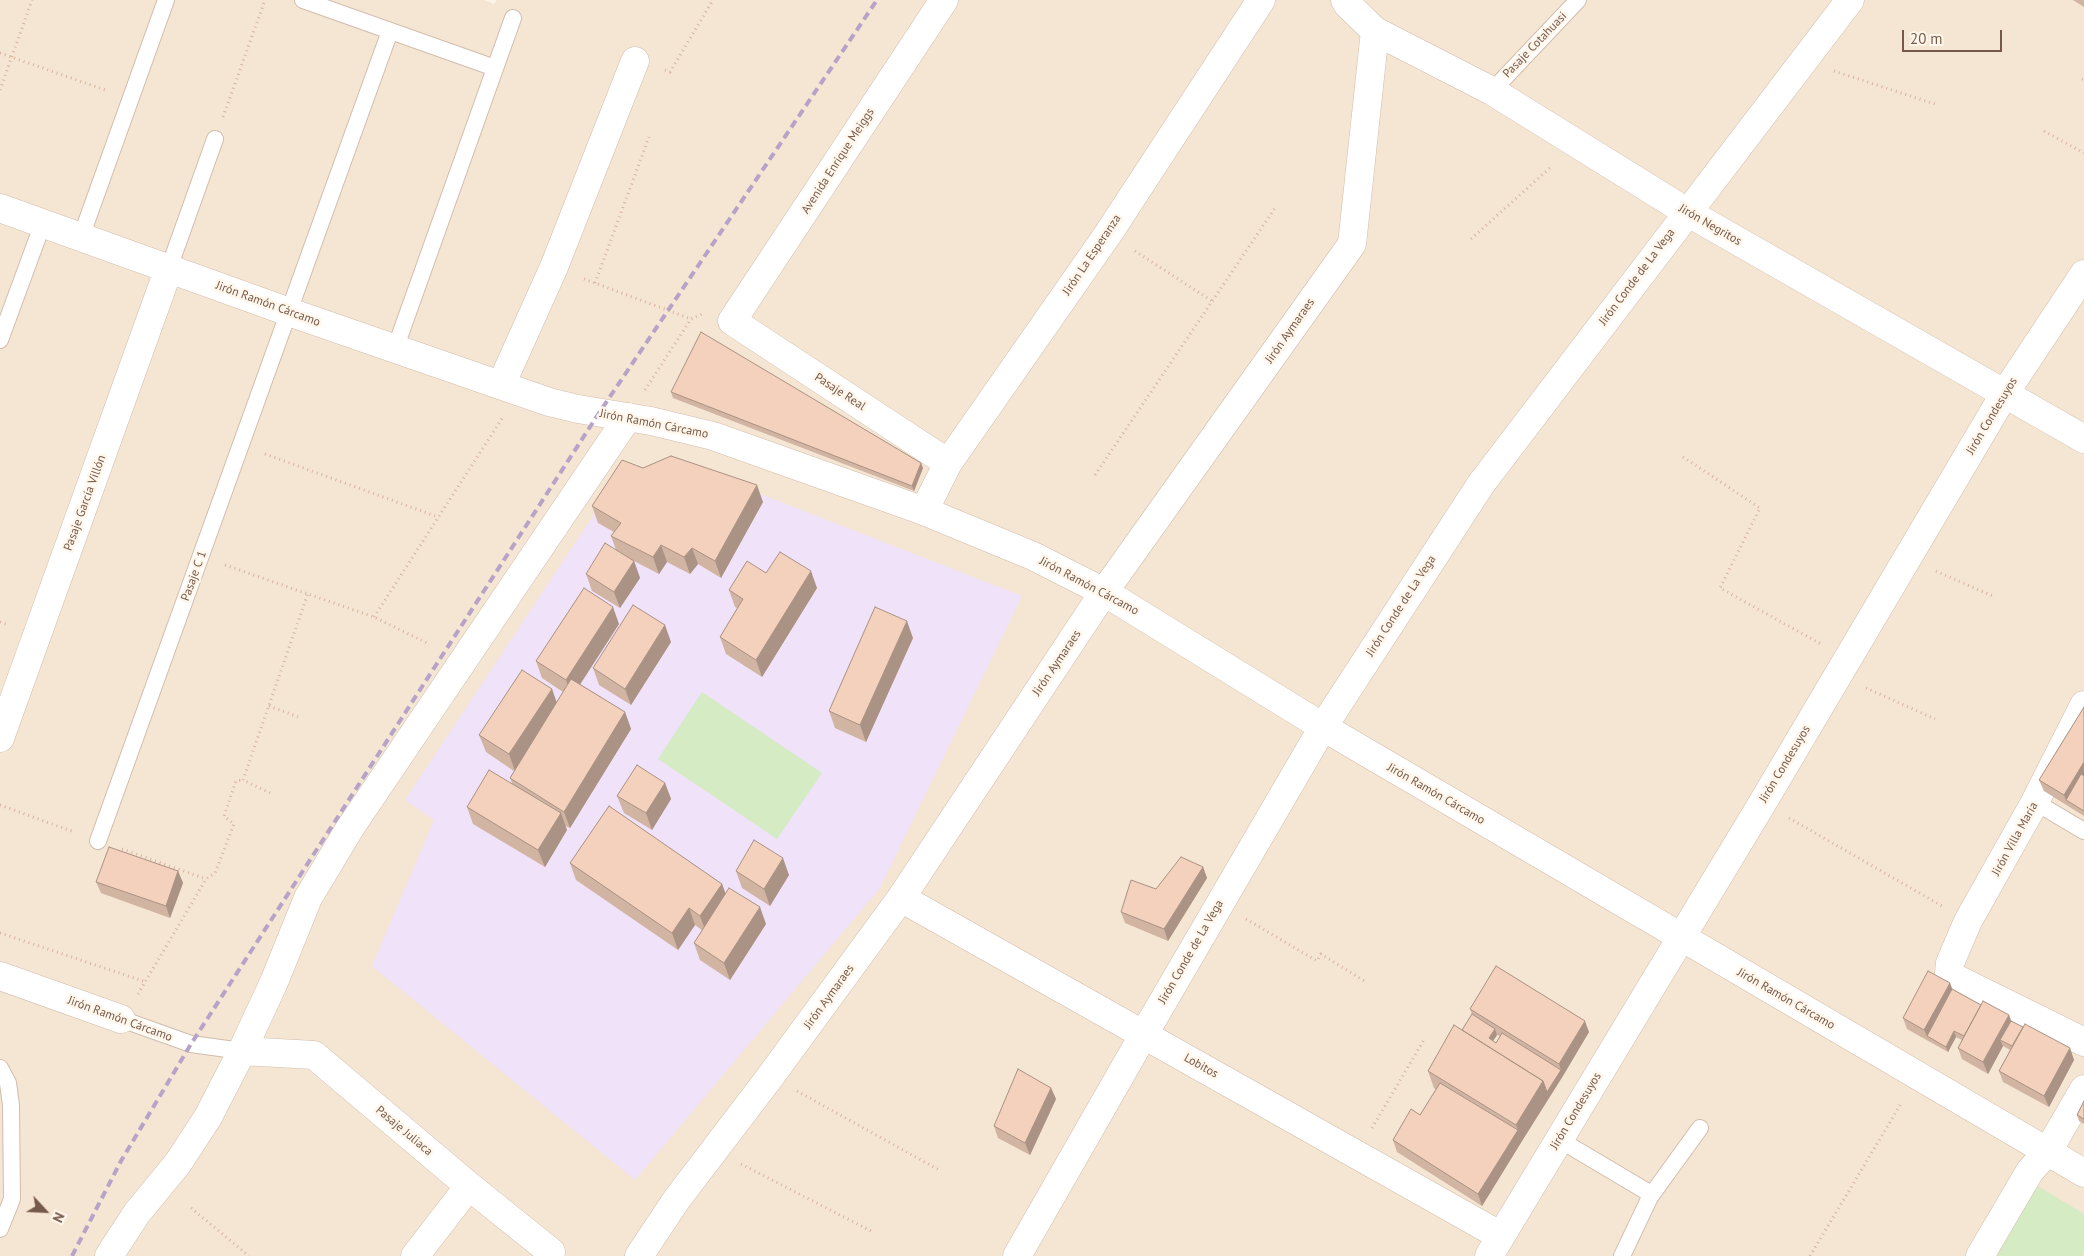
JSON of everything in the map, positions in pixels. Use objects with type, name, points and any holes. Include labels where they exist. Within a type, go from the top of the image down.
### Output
[{"type":"street","name":"Avenida Enrique Meiggs","points":[[732,321],[944,0]]},
{"type":"street","name":"Jirón La Esperanza","points":[[924,511],[948,464],[1108,234],[1261,0]]},
{"type":"street","name":"Jirón Negritos","points":[[1345,0],[1375,31],[1492,91],[1687,212],[2084,439]]},
{"type":"street","name":"Jirón Conde de La Vega","points":[[1017,1256],[1323,727],[1481,484],[1687,212],[1805,62],[1850,0]]},
{"type":"street","name":"Jirón Aymaraes","points":[[639,1256],[677,1199],[770,1077],[901,898],[1104,592],[1352,244],[1375,31]]},
{"type":"street","points":[[510,388],[554,267],[635,61]]},
{"type":"street","name":"Jirón Ramón Cárcamo","points":[[0,208],[289,312],[510,388],[578,409],[628,417],[713,436],[924,511],[1033,556],[1104,592],[1323,727],[2084,1173]]},
{"type":"street","name":"Pasaje García Villón","points":[[0,738],[169,268]]},
{"type":"street","name":"Jirón Condesuyos","points":[[1495,1246],[1763,802],[2006,393],[2084,274]]},
{"type":"street","name":"Pasaje Real","points":[[732,321],[948,464]]},
{"type":"street","points":[[109,1256],[137,1213],[178,1163],[208,1117],[242,1051],[274,982],[308,898],[350,828],[628,417]]},
{"type":"street","name":"Jirón Villa María","points":[[2084,705],[2035,802],[1968,921],[1950,963],[1949,972],[1955,978],[2084,1042]]},
{"type":"street","name":"Lobitos","points":[[901,898],[1357,1154],[1495,1246]]},
{"type":"street","name":"Jirón Ramón Cárcamo","points":[[0,976],[121,1019]]},
{"type":"street","name":"Pasaje Juliaca","points":[[242,1051],[314,1055],[469,1186],[551,1252]]},
{"type":"street","points":[[1980,1256],[2030,1171],[2048,1151],[2084,1089]]},
{"type":"street","points":[[415,1256],[469,1186]]},
{"type":"lane","points":[[81,237],[166,0]]},
{"type":"lane","points":[[303,0],[495,68]]},
{"type":"lane","name":"Pasaje Cotahuasi","points":[[1492,91],[1578,0]]},
{"type":"lane","points":[[395,349],[513,18]]},
{"type":"lane","name":"Pasaje C 1","points":[[98,841],[390,31]]},
{"type":"lane","points":[[169,268],[215,139]]},
{"type":"lane","points":[[0,340],[43,223]]},
{"type":"lane","points":[[2035,802],[2084,831]]},
{"type":"lane","name":"Jirón Ramón Cárcamo","points":[[121,1019],[192,1044],[242,1051]]},
{"type":"lane","points":[[0,1068],[8,1083],[11,1105],[12,1199],[0,1229]]},
{"type":"lane","points":[[1622,1256],[1650,1197],[1700,1128]]},
{"type":"lane","points":[[1560,1140],[1646,1191],[1650,1197]]},
{"type":"path","points":[[0,90],[32,0]]},
{"type":"path","points":[[215,139],[265,0]]},
{"type":"path","points":[[670,72],[713,0]]},
{"type":"path","points":[[0,53],[131,100]]},
{"type":"path","points":[[1805,62],[1935,104]]},
{"type":"path","points":[[2044,130],[2084,152]]},
{"type":"path","points":[[595,283],[649,137]]},
{"type":"path","points":[[1471,239],[1577,144]]},
{"type":"path","points":[[1095,474],[1275,208]]},
{"type":"path","points":[[1108,234],[1212,300]]},
{"type":"path","points":[[554,267],[691,319],[628,417]]},
{"type":"path","points":[[374,617],[438,516],[510,388]]},
{"type":"path","points":[[241,446],[438,516]]},
{"type":"path","points":[[1683,457],[1760,508],[1720,588],[1843,667],[1935,719]]},
{"type":"path","points":[[201,556],[374,617],[429,644]]},
{"type":"path","points":[[1908,559],[1995,597]]},
{"type":"path","points":[[243,780],[308,593]]},
{"type":"path","points":[[269,706],[301,718]]},
{"type":"path","points":[[121,1019],[147,982],[206,879],[215,873],[234,824],[224,816],[236,781],[243,780],[270,793]]},
{"type":"path","points":[[1763,802],[1968,921]]},
{"type":"path","points":[[1220,904],[1317,961],[1321,954],[1366,982]]},
{"type":"path","points":[[0,933],[147,982]]},
{"type":"path","points":[[1357,1154],[1425,1038]]},
{"type":"path","points":[[770,1077],[854,1121],[939,1170]]},
{"type":"path","points":[[1810,1256],[1903,1099]]},
{"type":"path","points":[[714,1150],[873,1232]]},
{"type":"path","points":[[191,1208],[249,1256]]},
{"type":"shaded area","points":[[0,0],[484,0],[494,4],[497,0],[2084,0],[2084,1256],[0,1256]]},
{"type":"shaded area","points":[[677,468],[763,495],[1022,596],[880,888],[635,1180],[372,966],[434,820],[405,800],[624,469]]},
{"type":"green space","points":[[702,692],[822,773],[777,839],[658,759]]},
{"type":"green space","points":[[2036,1185],[2084,1214],[2084,1253],[2082,1256],[1993,1256]]},
{"type":"building","points":[[701,332],[921,463],[912,486],[671,392]]},
{"type":"building","points":[[671,456],[757,485],[715,561],[692,548],[684,557],[661,545],[653,557],[611,536],[621,523],[592,506],[622,460],[643,468]]},
{"type":"building","points":[[605,543],[634,561],[614,592],[586,574]]},
{"type":"building","points":[[780,552],[811,571],[756,660],[720,637],[743,599],[729,590],[747,561],[766,573]]},
{"type":"building","points":[[584,588],[613,607],[566,680],[536,661]]},
{"type":"building","points":[[633,605],[665,625],[625,689],[593,668]]},
{"type":"building","points":[[875,607],[907,621],[860,725],[829,711]]},
{"type":"building","points":[[522,670],[552,689],[509,754],[479,735]]},
{"type":"building","points":[[571,679],[625,712],[564,812],[510,778]]},
{"type":"building","points":[[2084,707],[2084,762],[2064,795],[2039,780]]},
{"type":"building","points":[[637,765],[665,783],[646,813],[617,796]]},
{"type":"building","points":[[489,770],[561,813],[538,850],[467,807]]},
{"type":"building","points":[[2081,774],[2084,776],[2084,811],[2066,800]]},
{"type":"building","points":[[609,806],[722,884],[700,916],[689,908],[672,933],[570,863]]},
{"type":"building","points":[[754,840],[783,858],[764,889],[736,871]]},
{"type":"building","points":[[109,847],[178,871],[166,906],[96,882]]},
{"type":"building","points":[[1181,857],[1203,867],[1164,929],[1121,912],[1131,880],[1156,889]]},
{"type":"building","points":[[729,888],[760,907],[724,963],[694,943]]},
{"type":"building","points":[[1496,966],[1585,1021],[1559,1064],[1470,1009]]},
{"type":"building","points":[[1928,971],[1950,983],[1924,1030],[1903,1018]]},
{"type":"building","points":[[1952,989],[1981,1005],[1964,1036],[1954,1031],[1946,1047],[1927,1036]]},
{"type":"building","points":[[1983,1001],[2009,1015],[1983,1062],[1958,1048]]},
{"type":"building","points":[[1472,1014],[1495,1029],[1489,1038],[1496,1043],[1502,1033],[1561,1070],[1547,1092],[1543,1081],[1462,1030]]},
{"type":"building","points":[[2011,1021],[2023,1027],[2012,1046],[2000,1040]]},
{"type":"building","points":[[2025,1024],[2070,1048],[2044,1096],[1999,1071]]},
{"type":"building","points":[[1454,1025],[1543,1081],[1516,1125],[1428,1071]]},
{"type":"building","points":[[1018,1069],[1051,1088],[1025,1143],[994,1126]]},
{"type":"building","points":[[1440,1083],[1518,1130],[1478,1194],[1393,1140],[1411,1109],[1420,1115]]},
{"type":"building","points":[[2084,1101],[2084,1119],[2077,1115]]},
{"type":"railway","points":[[72,1256],[121,1161],[191,1044],[599,413],[877,0]]}]
